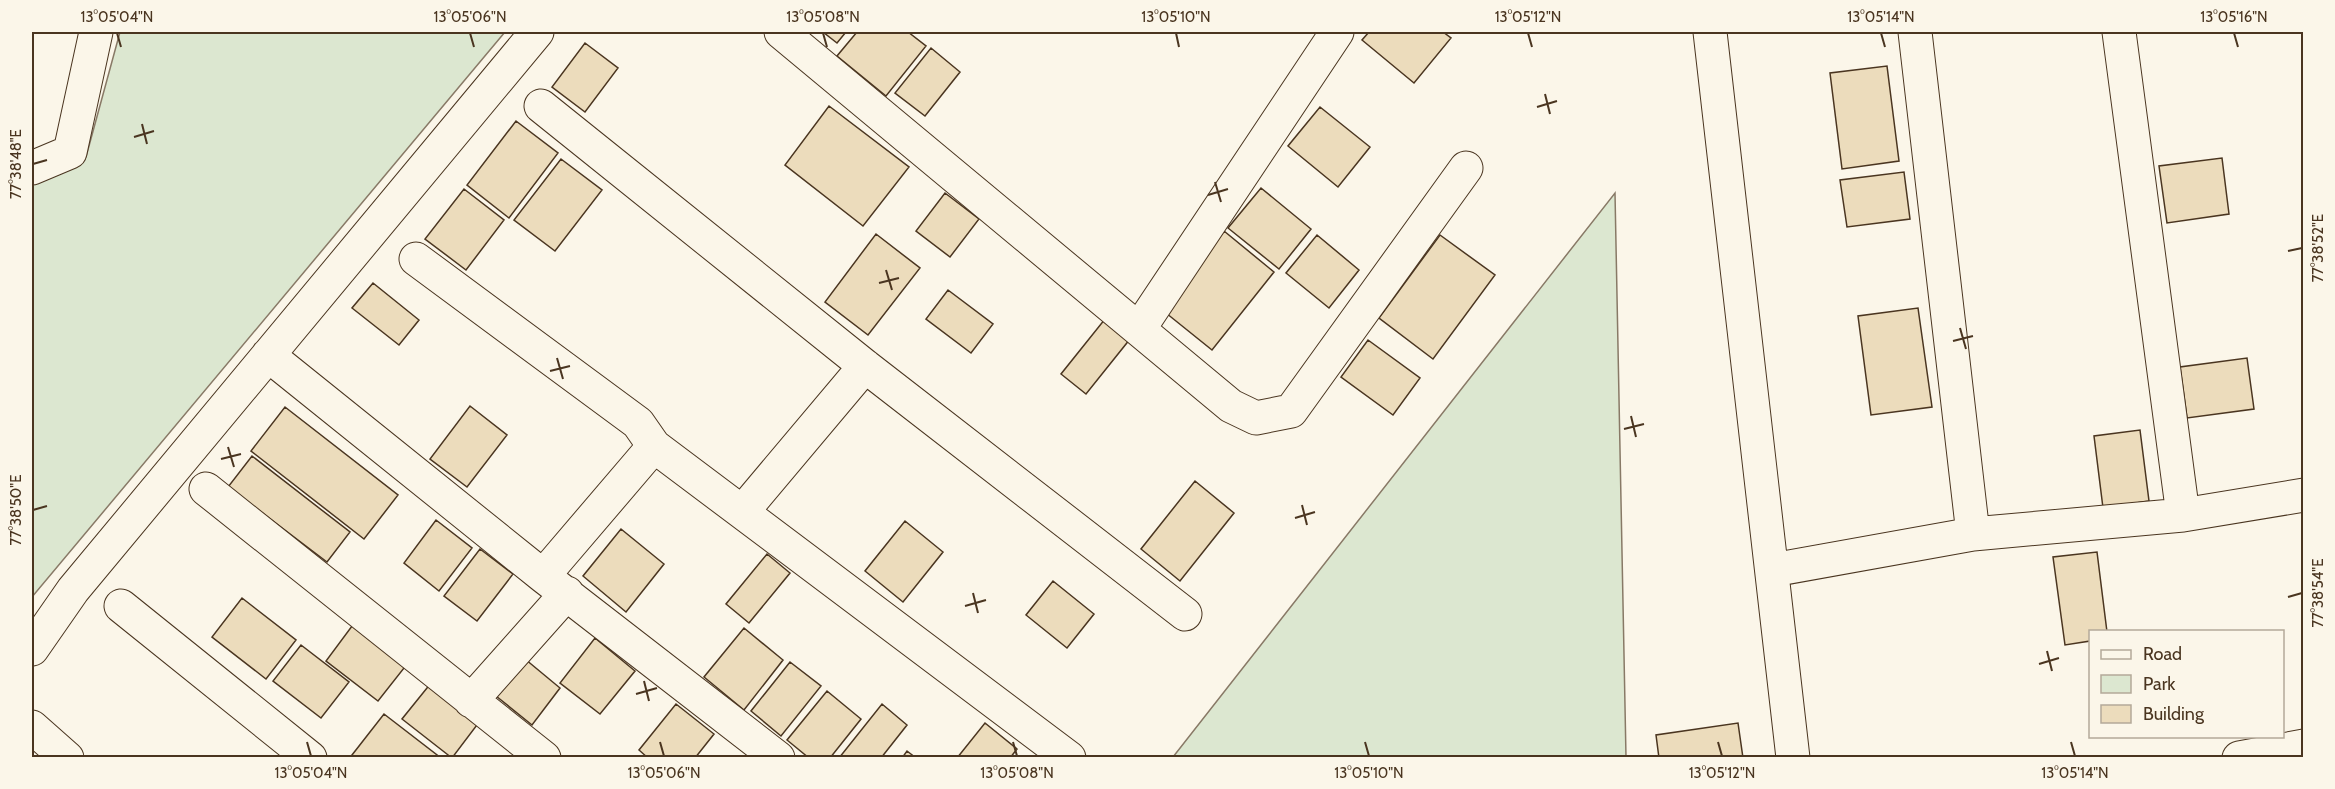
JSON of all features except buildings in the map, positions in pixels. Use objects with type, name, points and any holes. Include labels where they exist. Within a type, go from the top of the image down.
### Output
[{"type":"street","points":[[32,168],[70,152],[96,32]]},
{"type":"street","points":[[32,649],[72,590],[537,32]]},
{"type":"street","points":[[781,32],[1231,406],[1257,418],[1291,411],[1466,168]]},
{"type":"street","points":[[1139,329],[1337,32]]},
{"type":"street","points":[[1710,32],[1793,758]]},
{"type":"street","points":[[1915,32],[1973,534]]},
{"type":"street","points":[[2119,32],[2183,515]]},
{"type":"street","points":[[541,106],[865,366],[1185,614]]},
{"type":"street","points":[[416,259],[638,423],[654,446],[743,510],[1069,758]]},
{"type":"street","points":[[268,355],[778,758]]},
{"type":"street","points":[[743,510],[865,366]]},
{"type":"street","points":[[471,702],[654,446]]},
{"type":"street","points":[[206,489],[544,758]]},
{"type":"street","points":[[1773,570],[1973,534],[2183,515],[2304,495]]},
{"type":"street","points":[[121,606],[310,758]]},
{"type":"street","points":[[32,727],[67,758]]},
{"type":"street","points":[[2244,757],[2304,746]]},
{"type":"green space","points":[[120,32],[505,32],[32,597],[32,182],[86,157]]},
{"type":"green space","points":[[1615,193],[1626,757],[1173,757]]}]
